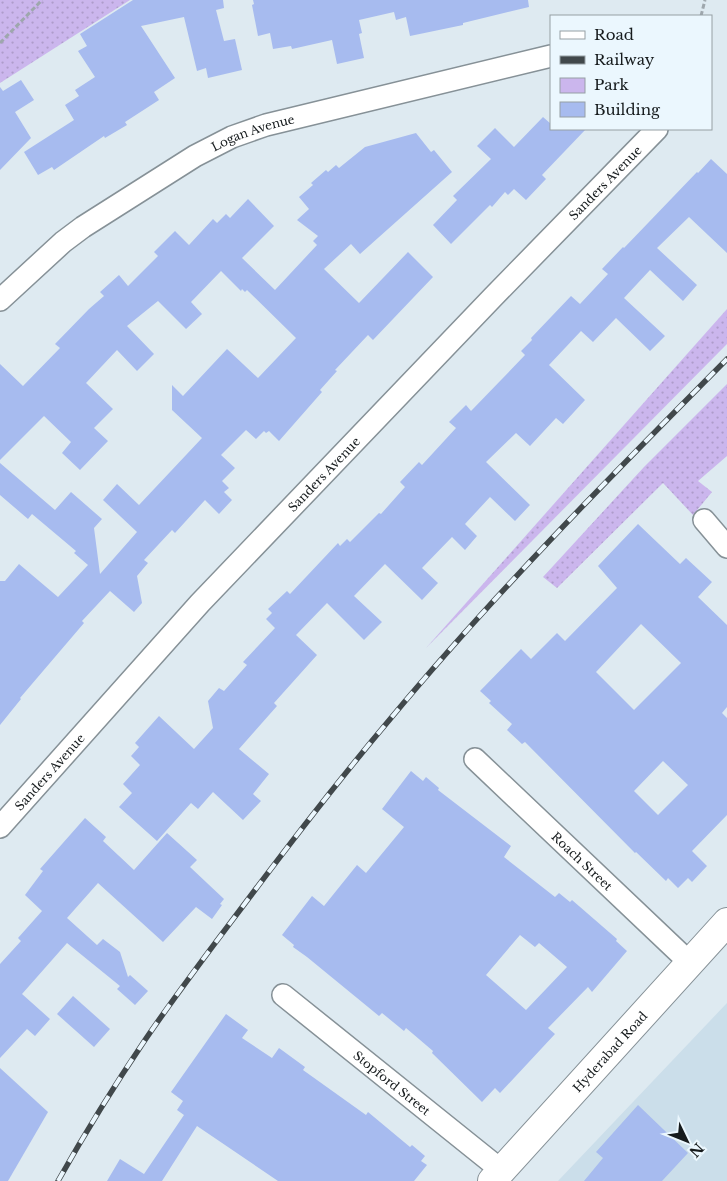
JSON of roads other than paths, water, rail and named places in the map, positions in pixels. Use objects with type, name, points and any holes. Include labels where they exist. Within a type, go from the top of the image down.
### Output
[{"type":"main road","name":"Hyderabad Road","points":[[497,1176],[727,922]]},
{"type":"street","name":"Logan Avenue","points":[[0,300],[63,242],[83,227],[195,156],[232,137],[275,123],[550,56]]},
{"type":"street","name":"Sanders Avenue","points":[[0,827],[200,603],[656,130]]},
{"type":"street","points":[[704,520],[727,548]]},
{"type":"street","name":"Roach Street","points":[[475,759],[690,962]]},
{"type":"street","name":"Stopford Street","points":[[283,995],[497,1176]]},
{"type":"railway","points":[[58,1181],[111,1092],[158,1021],[269,872],[355,761],[431,671],[513,580],[598,490],[727,359]]}]
